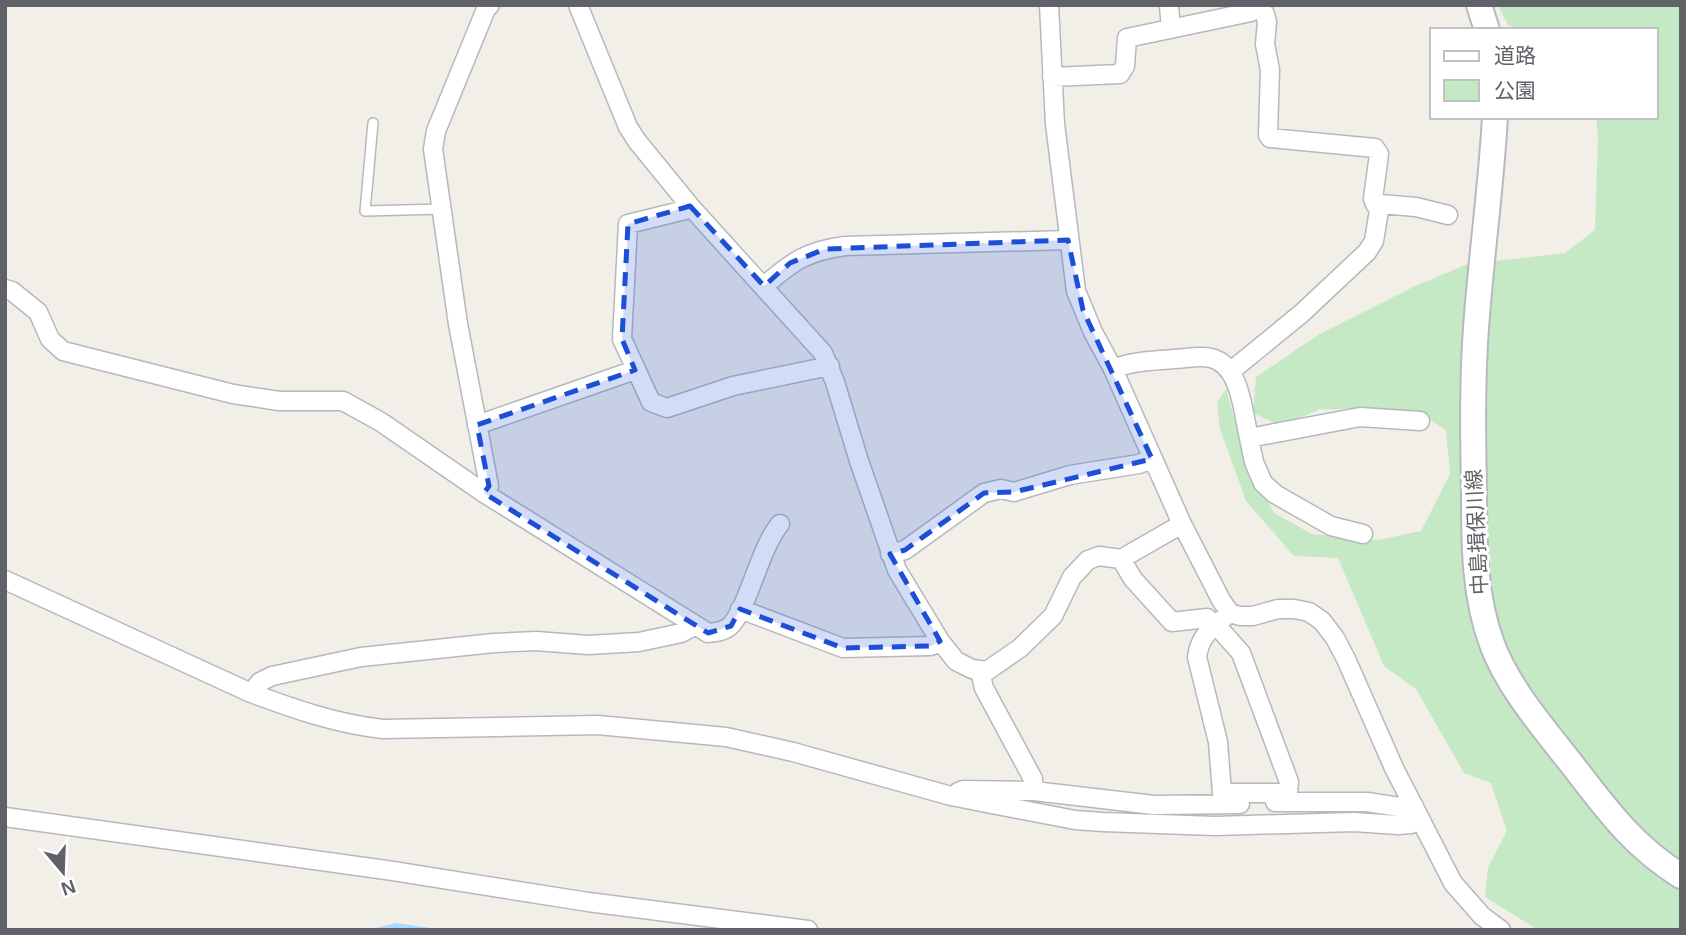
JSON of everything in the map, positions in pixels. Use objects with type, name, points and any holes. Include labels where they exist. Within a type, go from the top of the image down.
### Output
[{"type":"main road","points":[[1479,5],[1487,28]]},
{"type":"main road","name":"中島揖保川線","points":[[1495,119],[1476,329],[1472,406],[1475,560],[1482,609],[1492,646],[1538,720],[1621,828],[1649,855],[1681,876]]},
{"type":"street","points":[[484,493],[489,486],[458,324],[433,149],[436,131],[486,9],[490,5]]},
{"type":"street","points":[[578,5],[628,127],[637,141],[690,206],[822,353],[830,366],[890,554],[940,641],[956,661],[980,671],[987,671],[1020,648],[1053,616],[1072,577],[1088,560],[1100,556],[1121,559],[1182,524]]},
{"type":"street","points":[[1049,5],[1057,151],[1076,291],[1182,524],[1221,600],[1230,612],[1240,616],[1253,616],[1278,609],[1294,609],[1309,612],[1322,621],[1346,659],[1394,768],[1453,883],[1471,905],[1501,930]]},
{"type":"street","points":[[1169,5],[1171,29]]},
{"type":"street","points":[[1052,77],[1120,74],[1125,66],[1127,38],[1251,12],[1258,6],[1265,14],[1267,22],[1265,44],[1270,70],[1270,138],[1375,148],[1379,154],[1373,199],[1375,204],[1416,207],[1448,215]]},
{"type":"street","points":[[1231,371],[1302,313],[1367,252],[1374,241],[1380,204]]},
{"type":"street","points":[[690,206],[685,210],[628,224],[622,339],[651,402],[667,408],[733,386],[830,366]]},
{"type":"street","points":[[764,286],[790,263],[825,249],[845,246],[1068,240]]},
{"type":"street","points":[[5,289],[38,312],[50,339],[63,351],[233,394],[279,401],[343,401],[381,422],[484,493],[708,633],[721,632],[731,626],[765,547],[780,524]]},
{"type":"street","points":[[1113,369],[1126,363],[1211,358],[1224,364],[1231,371],[1239,393],[1254,462],[1264,483],[1275,494],[1331,526],[1363,534]]},
{"type":"street","points":[[477,425],[635,370]]},
{"type":"street","points":[[1249,438],[1360,417],[1420,421]]},
{"type":"street","points":[[890,554],[905,550],[984,493],[1001,489],[1014,492],[1070,475],[1139,464],[1152,459]]},
{"type":"street","points":[[1121,559],[1133,579],[1172,622],[1207,618],[1216,625],[1241,653],[1289,782],[1288,793],[1222,793],[1218,742],[1198,657],[1199,645],[1205,634],[1216,625],[1230,612]]},
{"type":"street","points":[[5,580],[251,693],[282,705],[353,725],[383,729],[597,725],[726,737],[793,752],[951,796],[1075,820],[1163,825],[1354,822],[1398,825],[1411,824],[1418,813]]},
{"type":"street","points":[[740,609],[843,648],[931,646],[940,641]]},
{"type":"street","points":[[251,693],[260,682],[272,676],[361,657],[522,641],[588,645],[639,642],[681,633],[694,626]]},
{"type":"street","points":[[980,671],[984,688],[1033,779],[1034,791]]},
{"type":"street","points":[[951,796],[963,790],[1034,791],[1154,805],[1367,802],[1406,808],[1418,813]]},
{"type":"street","points":[[5,817],[393,871],[588,902],[808,930]]},
{"type":"street","points":[[1471,905],[1471,916],[1480,930]]},
{"type":"lane","points":[[373,123],[365,211],[442,209]]},
{"type":"highlighted area","points":[[690,206],[764,286],[790,263],[825,249],[1068,240],[1083,310],[1152,459],[1014,492],[984,493],[905,550],[890,554],[940,641],[931,646],[843,648],[740,609],[731,626],[708,633],[484,493],[489,486],[477,425],[635,370],[622,339],[628,224]]},
{"type":"green space","points":[[1498,5],[1681,5],[1681,930],[1538,930],[1485,897],[1488,867],[1507,831],[1491,783],[1464,773],[1416,689],[1384,666],[1338,558],[1294,556],[1246,501],[1220,429],[1217,402],[1226,389],[1244,453],[1274,513],[1312,534],[1379,540],[1421,531],[1450,474],[1446,430],[1414,410],[1320,409],[1281,426],[1253,413],[1256,377],[1318,335],[1415,286],[1468,264],[1565,253],[1595,230],[1596,119],[1658,119],[1658,28],[1518,28],[1508,25]]},
{"type":"water","points":[[396,923],[444,930],[368,930]]}]
